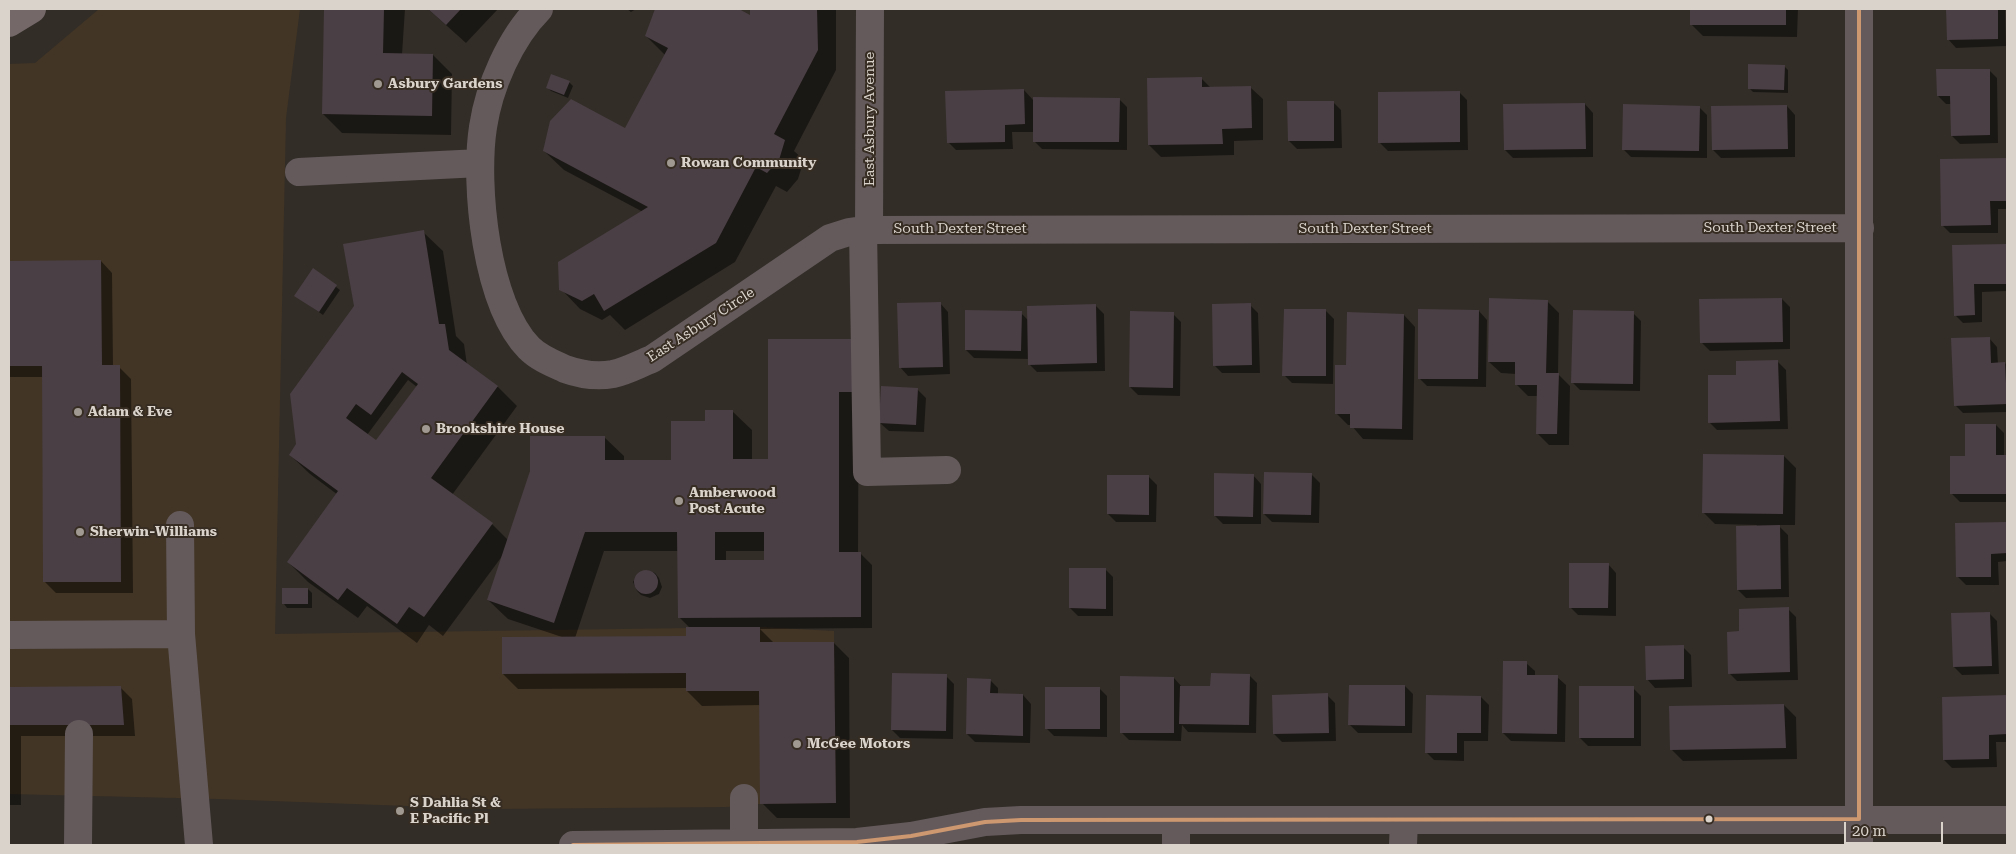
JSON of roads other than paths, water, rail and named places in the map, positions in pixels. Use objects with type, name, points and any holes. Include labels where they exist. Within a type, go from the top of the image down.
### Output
[{"type":"highway","points":[[9,23],[32,9]]},
{"type":"street","name":"East Asbury Circle","points":[[539,9],[522,31],[497,76],[482,128],[480,163],[486,241],[503,307],[514,328],[530,349],[552,364],[580,373],[612,374],[627,370],[652,359],[830,238],[866,229]]},
{"type":"street","name":"East Asbury Avenue","points":[[870,9],[866,229],[867,472],[947,470]]},
{"type":"street","points":[[1859,9],[1859,832]]},
{"type":"street","points":[[299,172],[480,163]]},
{"type":"street","name":"South Dexter Street","points":[[866,229],[1860,228]]},
{"type":"street","points":[[180,525],[181,634],[199,845]]},
{"type":"street","points":[[9,635],[181,634]]},
{"type":"street","points":[[78,845],[79,734]]},
{"type":"street","points":[[744,798],[744,844]]},
{"type":"street","points":[[573,845],[857,842],[942,838],[996,821],[1176,833],[1403,833],[1859,832],[2007,820]]},
{"type":"place","name":"Asbury Gardens","points":[[378,84]]},
{"type":"place","name":"Rowan Community","points":[[671,163]]},
{"type":"place","name":"Adam & Eve","points":[[78,412]]},
{"type":"place","name":"Brookshire House","points":[[426,429]]},
{"type":"place","name":"Amberwood Post Acute","points":[[679,501]]},
{"type":"place","name":"Sherwin-Williams","points":[[80,532]]},
{"type":"place","name":"McGee Motors","points":[[797,744]]},
{"type":"place","name":"S Dahlia St & E Pacific Pl","points":[[400,811]]}]
